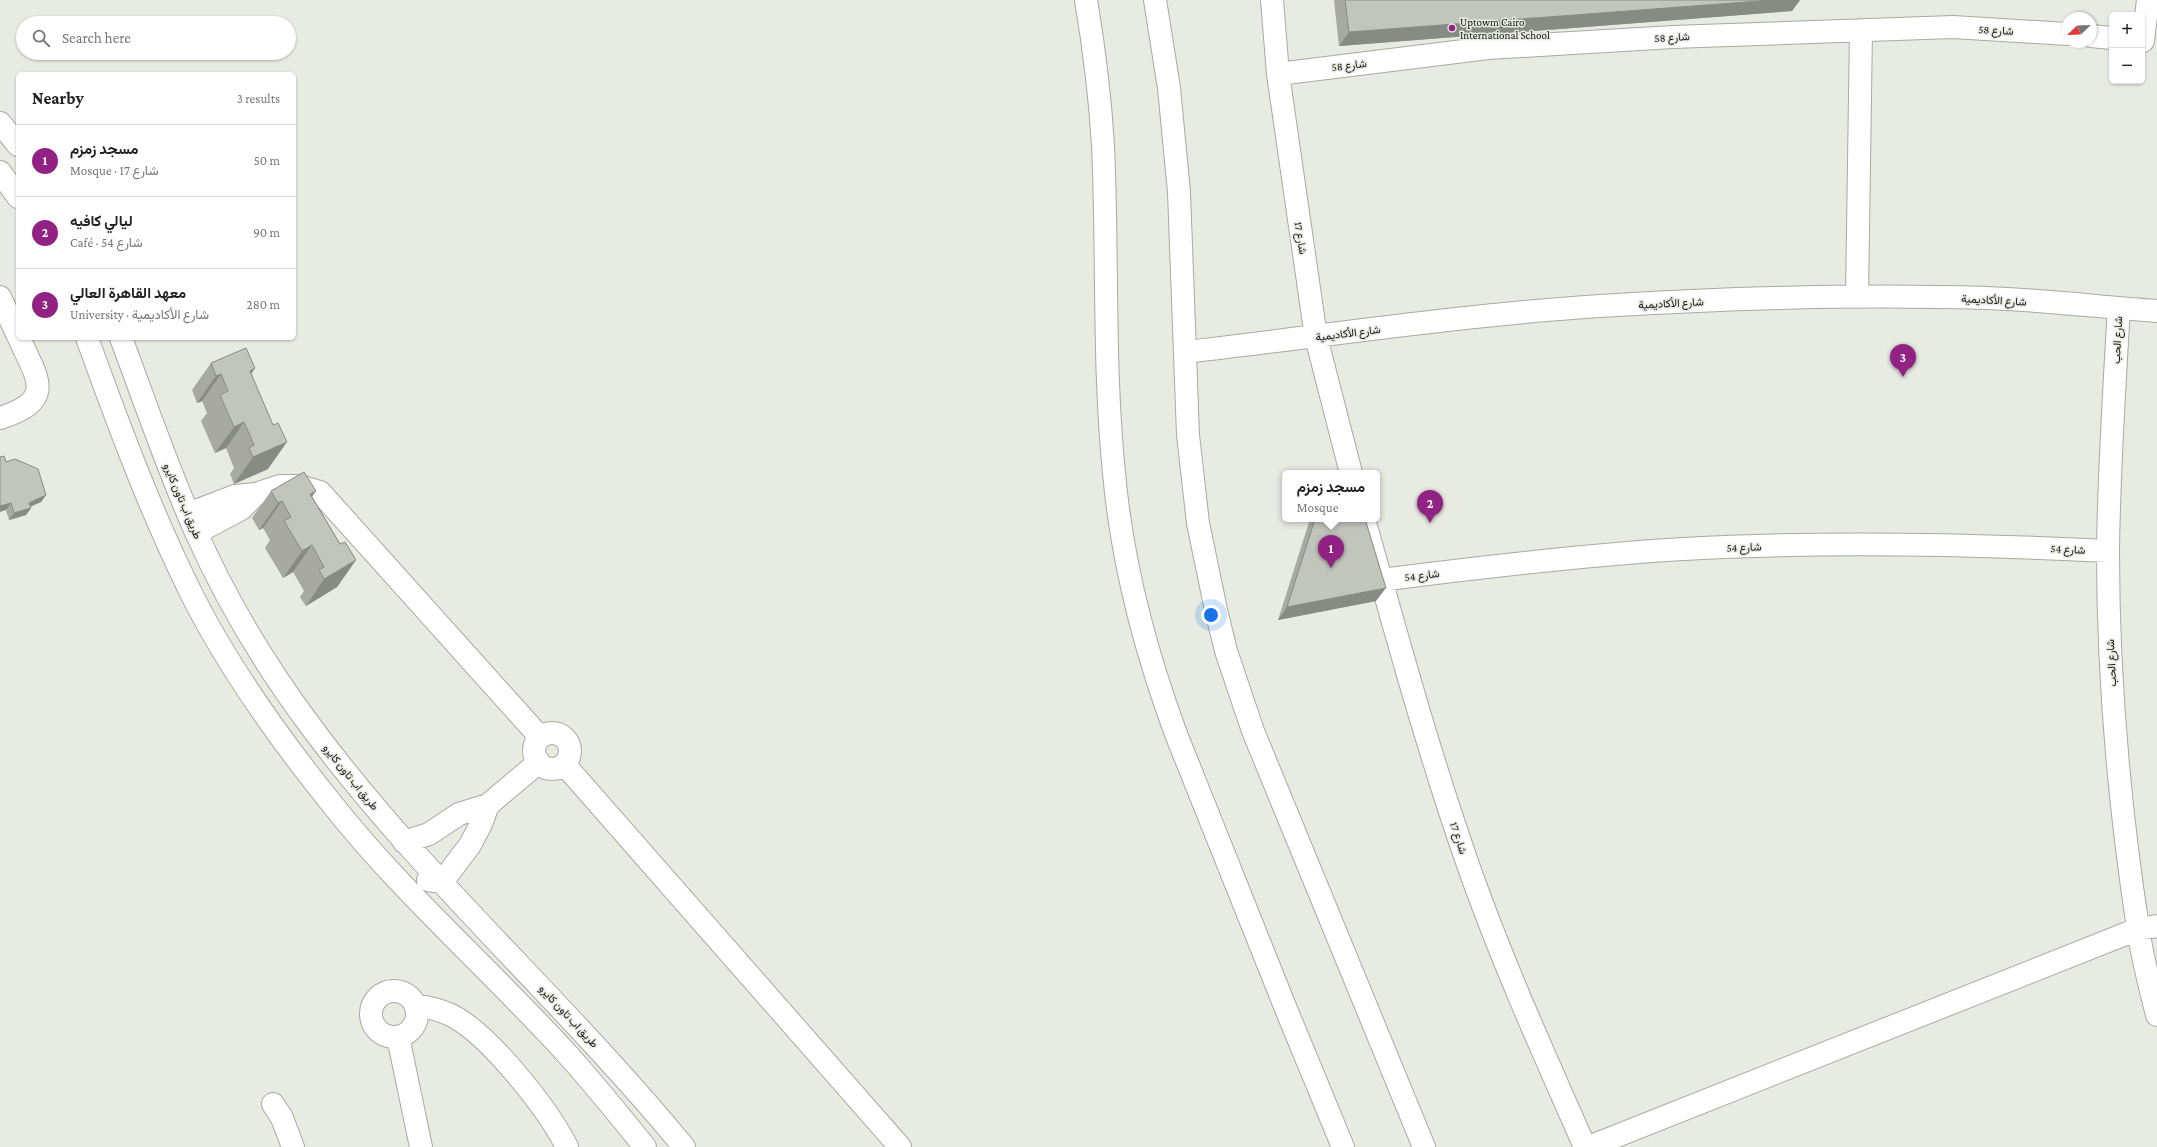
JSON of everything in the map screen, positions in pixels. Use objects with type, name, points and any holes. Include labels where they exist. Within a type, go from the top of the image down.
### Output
[{"type":"street","points":[[1086,0],[1098,85],[1103,144],[1111,445],[1119,519],[1136,606],[1154,671],[1176,734],[1343,1147]]},
{"type":"street","points":[[1155,0],[1169,88],[1180,192],[1188,435],[1197,516],[1206,566],[1226,651],[1241,698],[1268,771],[1424,1147]]},
{"type":"street","name":"شارع 17","points":[[1272,0],[1278,74],[1295,205],[1316,337],[1350,470]]},
{"type":"street","points":[[2147,42],[2148,0]]},
{"type":"street","name":"شارع 58","points":[[1278,74],[1488,48],[1673,36],[1953,27],[2061,34]]},
{"type":"street","points":[[1858,297],[1861,30]]},
{"type":"street","points":[[2097,37],[2109,38]]},
{"type":"street","points":[[0,123],[16,143]]},
{"type":"street","points":[[0,140],[16,155]]},
{"type":"street","points":[[0,172],[16,194]]},
{"type":"street","points":[[0,297],[16,333]]},
{"type":"street","name":"شارع الأكاديمية","points":[[1186,352],[1468,318],[1597,307],[1727,299],[1858,297],[1988,298],[2157,311]]},
{"type":"street","name":"شارع الحب","points":[[2119,308],[2110,469],[2108,551],[2113,695],[2119,767],[2147,928],[2157,1015]]},
{"type":"street","points":[[0,418],[30,406],[36,396],[38,384],[19,340]]},
{"type":"street","points":[[88,340],[124,438],[160,527],[194,599],[242,680],[289,749],[333,806],[426,909],[567,1054],[645,1147]]},
{"type":"street","points":[[97,366],[124,346]]},
{"type":"street","name":"طريق اب تاون كايرو","points":[[124,346],[153,428],[192,524],[222,584],[263,655],[306,720],[359,788],[404,842],[585,1033],[684,1147]]},
{"type":"street","points":[[192,524],[235,496],[256,494],[286,486],[299,486],[320,492],[540,737]]},
{"type":"street","name":"شارع 17","points":[[1365,522],[1422,727],[1467,861],[1524,1010],[1585,1147]]},
{"type":"street","name":"شارع 54","points":[[1382,580],[1543,560],[1684,549],[1826,544],[1967,544],[2108,551]]},
{"type":"street","points":[[553,732],[566,739],[570,752],[564,764],[551,769],[544,767],[539,762],[535,756],[534,749],[540,737],[553,732]]},
{"type":"street","points":[[404,842],[430,834],[459,814],[488,805],[539,762]]},
{"type":"street","points":[[564,764],[900,1147]]},
{"type":"street","points":[[333,806],[367,830],[414,874],[432,882],[442,882],[470,845],[481,824],[488,805]]},
{"type":"street","points":[[1589,1147],[2147,928]]},
{"type":"street","points":[[397,990],[405,993],[416,1005],[417,1014],[414,1025],[406,1034],[398,1037],[390,1037],[382,1034],[372,1022],[371,1010],[375,999],[381,993],[397,990]]},
{"type":"street","points":[[416,1005],[433,1008],[450,1015],[480,1036],[537,1100],[557,1128],[567,1147]]},
{"type":"street","points":[[398,1037],[421,1147]]},
{"type":"street","points":[[273,1104],[282,1118],[293,1147]]},
{"type":"building","points":[[1345,0],[1773,0],[1349,32]]},
{"type":"building","points":[[246,348],[255,368],[250,371],[273,425],[278,423],[287,442],[253,457],[249,448],[254,445],[244,422],[234,427],[220,395],[228,391],[221,374],[216,376],[211,363]]},
{"type":"building","points":[[4,456],[6,462],[15,459],[38,469],[46,495],[29,503],[31,508],[14,513],[11,503],[0,506],[0,457]]},
{"type":"building","points":[[304,472],[316,491],[310,494],[340,544],[345,542],[356,560],[324,579],[319,570],[324,567],[312,545],[302,551],[284,521],[291,517],[282,501],[278,503],[271,491]]},
{"type":"building","points":[[1314,522],[1366,522],[1386,588],[1287,607]]},
{"type":"place","name":"Uptowm Cairo International School","points":[[1452,28]]},
{"type":"place","name":"معهد القاهرة العالي","points":[[1903,377]]},
{"type":"place","name":"ليالي كافيه","points":[[1430,523]]},
{"type":"place","name":"مسجد زمزم","points":[[1331,568]]}]
